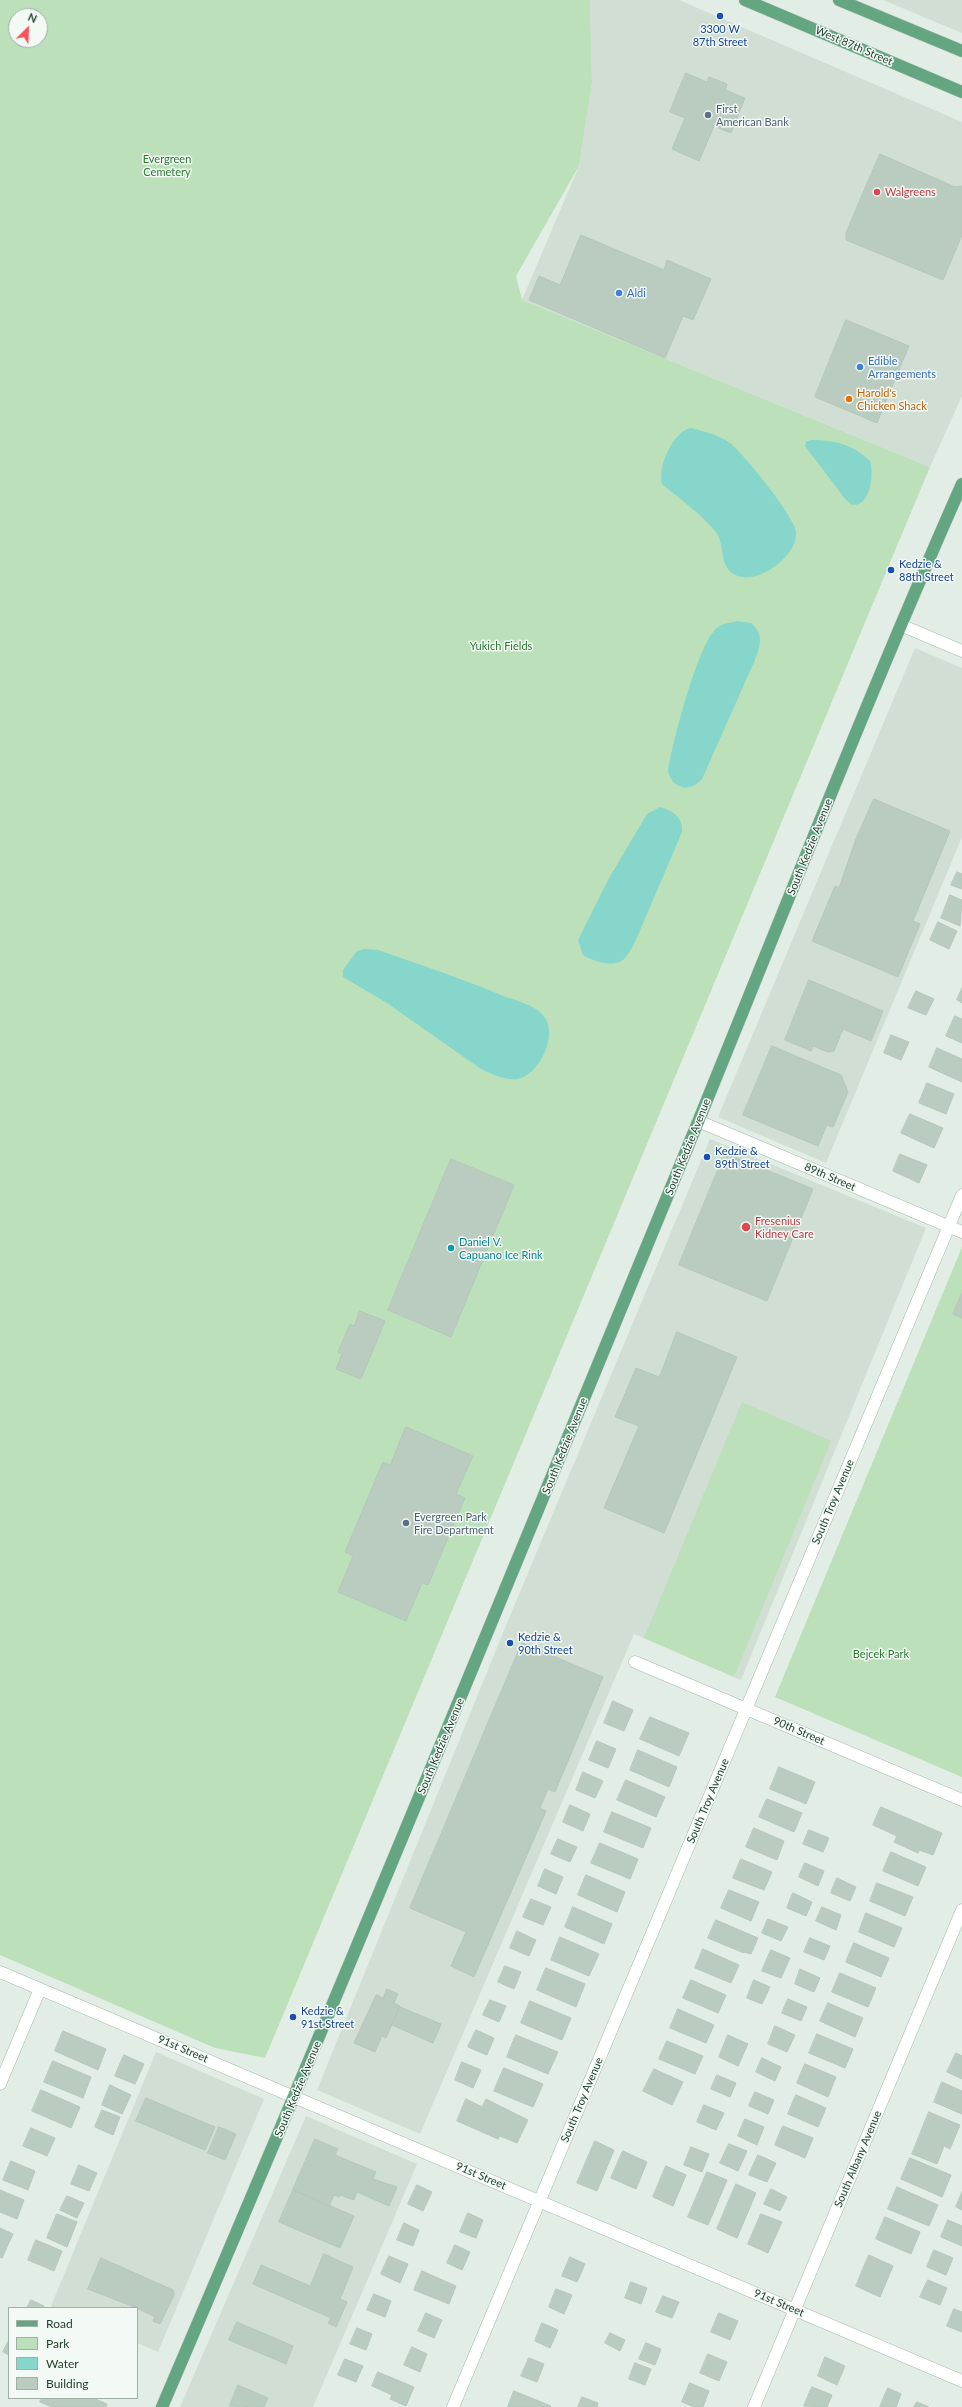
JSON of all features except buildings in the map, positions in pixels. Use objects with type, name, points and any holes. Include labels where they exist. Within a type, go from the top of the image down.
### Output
[{"type":"main road","name":"West 87th Street","points":[[745,0],[962,92]]},
{"type":"main road","points":[[840,0],[962,51]]},
{"type":"main road","name":"South Kedzie Avenue","points":[[162,2407],[295,2097],[698,1121],[846,758],[962,484]]},
{"type":"street","points":[[902,626],[962,651]]},
{"type":"street","name":"89th Street","points":[[698,1121],[962,1232]]},
{"type":"street","name":"South Troy Avenue","points":[[453,2407],[962,1195]]},
{"type":"street","name":"90th Street","points":[[635,1662],[962,1800]]},
{"type":"street","name":"South Albany Avenue","points":[[754,2407],[962,1910]]},
{"type":"street","name":"91st Street","points":[[0,1972],[962,2381]]},
{"type":"street","points":[[0,2084],[40,1989]]},
{"type":"shaded area","points":[[590,0],[679,0],[962,122],[962,396],[930,467],[522,300],[579,166],[592,83]]},
{"type":"shaded area","points":[[883,0],[962,0],[962,33]]},
{"type":"shaded area","points":[[915,648],[962,668],[962,837],[826,1163],[718,1117]]},
{"type":"shaded area","points":[[710,1139],[926,1228],[741,1680],[634,1634],[420,2134],[317,2090],[507,1623]]},
{"type":"shaded area","points":[[156,2052],[264,2099],[158,2352],[138,2343],[138,2307],[51,2306]]},
{"type":"shaded area","points":[[306,2116],[417,2164],[313,2407],[180,2407]]},
{"type":"green space","name":"Yukich Fields","points":[[0,0],[590,0],[592,83],[579,166],[516,276],[522,300],[930,467],[265,2058],[215,2048],[0,1955]]},
{"type":"green space","name":"Bejcek Park","points":[[962,1247],[962,1777],[775,1697]]},
{"type":"green space","points":[[742,1402],[831,1441],[734,1677],[644,1638]]},
{"type":"water","points":[[691,428],[721,438],[737,449],[768,486],[793,524],[796,532],[795,542],[790,551],[773,568],[762,574],[752,577],[741,577],[732,573],[725,564],[719,537],[716,532],[697,513],[662,484],[662,469],[668,451],[678,436]]},
{"type":"water","points":[[811,440],[843,444],[857,451],[870,461],[872,473],[870,488],[863,501],[852,505],[846,500],[805,446],[806,442]]},
{"type":"water","points":[[737,621],[751,623],[758,632],[760,641],[758,651],[702,779],[692,786],[682,787],[673,782],[668,771],[680,718],[694,673],[710,637],[717,628],[724,624]]},
{"type":"water","points":[[660,807],[669,810],[676,815],[681,822],[682,832],[635,942],[625,958],[616,963],[604,963],[583,955],[578,940],[608,880],[647,814]]},
{"type":"water","points":[[365,949],[378,950],[474,984],[534,1008],[542,1014],[547,1021],[549,1031],[545,1051],[540,1061],[534,1069],[518,1079],[503,1078],[481,1069],[387,1003],[343,977],[343,970],[357,951]]},
{"type":"place","name":"3300 W 87th Street","points":[[720,16]]},
{"type":"place","name":"First American Bank","points":[[708,115]]},
{"type":"place","name":"Walgreens","points":[[877,192]]},
{"type":"place","name":"Aldi","points":[[619,293]]},
{"type":"place","name":"Edible Arrangements","points":[[860,367]]},
{"type":"place","name":"Harold's Chicken Shack","points":[[849,399]]},
{"type":"place","name":"Kedzie & 88th Street","points":[[891,570]]},
{"type":"place","name":"Kedzie & 89th Street","points":[[707,1157]]},
{"type":"place","name":"Fresenius Kidney Care","points":[[746,1227]]},
{"type":"place","name":"Daniel V. Capuano Ice Rink","points":[[451,1248]]},
{"type":"place","name":"Evergreen Park Fire Department","points":[[406,1523]]},
{"type":"place","name":"Kedzie & 90th Street","points":[[510,1643]]},
{"type":"place","name":"Kedzie & 91st Street","points":[[293,2017]]},
{"type":"park label","name":"Evergreen Cemetery","points":[[167,165]]}]
